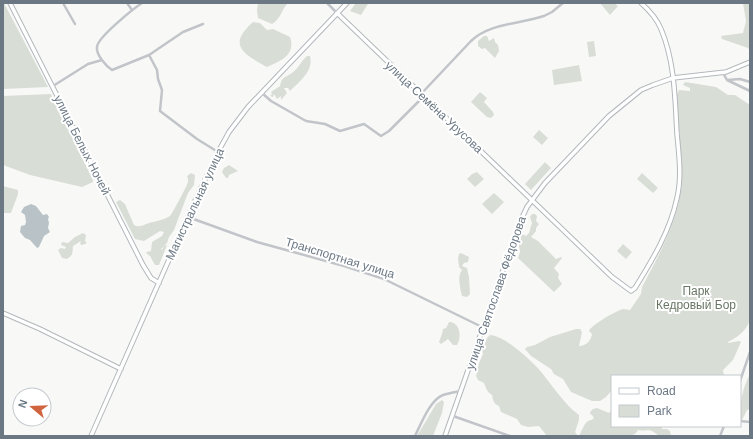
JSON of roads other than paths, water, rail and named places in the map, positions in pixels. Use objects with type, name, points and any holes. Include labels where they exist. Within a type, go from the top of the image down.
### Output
[{"type":"street","name":"улица Белых Ночей","points":[[10,3],[143,265],[151,278],[159,283]]},
{"type":"street","points":[[63,3],[75,24]]},
{"type":"street","points":[[127,3],[132,10]]},
{"type":"street","points":[[142,3],[132,10],[99,42],[97,49],[102,60],[106,66],[112,70],[149,55],[183,32],[203,24]]},
{"type":"street","points":[[327,3],[337,13]]},
{"type":"street","name":"Магистральная улица","points":[[92,436],[188,217],[218,152],[234,124],[347,3]]},
{"type":"street","points":[[262,93],[272,101],[308,122],[325,124],[340,131],[364,124],[381,136],[389,131],[480,33],[544,16],[552,12],[563,3]]},
{"type":"street","points":[[642,3],[656,19],[662,30],[673,78]]},
{"type":"street","name":"улица Семёна Урусова","points":[[337,13],[612,277],[629,291],[634,290],[666,234],[678,194],[680,174],[673,78]]},
{"type":"street","points":[[149,55],[157,70],[158,79],[162,90],[160,111],[196,139],[218,152]]},
{"type":"street","points":[[53,86],[88,64],[102,60]]},
{"type":"street","name":"улица Святослава Фёдорова","points":[[445,436],[462,391],[482,327],[517,230],[532,200],[557,171],[618,108],[648,86],[673,78],[722,73],[750,62]]},
{"type":"street","points":[[722,73],[727,80],[750,92]]},
{"type":"street","points":[[727,80],[750,82]]},
{"type":"street","name":"Транспортная улица","points":[[188,217],[257,242],[344,266],[384,279],[482,327]]},
{"type":"street","points":[[3,313],[40,329],[121,369]]},
{"type":"street","points":[[741,378],[750,352]]},
{"type":"street","points":[[414,436],[435,401],[444,395],[462,391]]},
{"type":"street","points":[[453,416],[510,436]]},
{"type":"park label","name":"Парк Кедровый Бор","points":[[696,298]]}]
